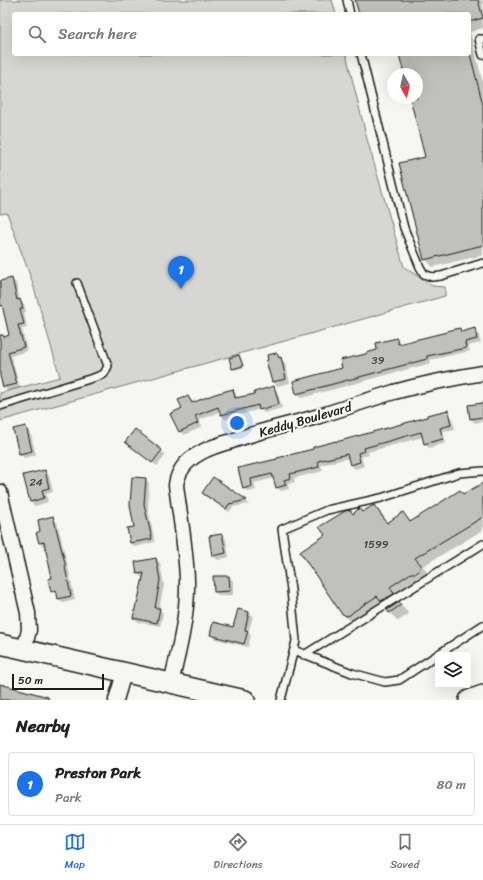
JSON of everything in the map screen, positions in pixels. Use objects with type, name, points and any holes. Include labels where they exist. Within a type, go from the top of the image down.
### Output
[{"type":"main road","points":[[0,644],[245,700]]},
{"type":"main road","points":[[469,700],[483,695]]},
{"type":"street","name":"Keddy Boulevard","points":[[171,683],[184,622],[187,595],[187,569],[176,485],[177,477],[181,470],[192,458],[202,452],[254,433],[316,417],[401,390],[483,373]]},
{"type":"street","points":[[0,492],[28,614],[29,630],[24,650]]},
{"type":"street","points":[[116,700],[124,673]]},
{"type":"lane","points":[[347,0],[350,12]]},
{"type":"lane","points":[[483,39],[479,39],[483,55]]},
{"type":"lane","points":[[361,56],[404,228],[424,274],[432,277],[441,276],[483,263]]},
{"type":"lane","points":[[0,406],[104,374],[108,366],[77,283]]},
{"type":"lane","points":[[281,700],[296,641],[291,590],[282,529],[327,510],[381,498],[460,473],[483,471]]},
{"type":"lane","points":[[304,655],[483,544]]},
{"type":"lane","points":[[294,650],[352,673],[385,682],[399,680],[483,625]]},
{"type":"shaded area","points":[[0,0],[332,0],[335,12],[12,12],[12,56],[346,56],[367,139],[404,267],[432,286],[445,287],[445,296],[0,421],[0,393],[60,377],[32,281],[7,213],[0,214]]},
{"type":"building","points":[[355,0],[478,0],[483,18],[471,21],[471,12],[358,12]]},
{"type":"building","points":[[400,56],[471,56],[483,105],[483,245],[424,260],[399,163],[425,157],[412,104],[423,104],[423,68],[402,68]]},
{"type":"building","points":[[12,278],[17,300],[20,299],[23,309],[20,309],[24,324],[18,325],[24,347],[8,352],[17,384],[3,387],[0,376],[0,335],[3,335],[4,337],[9,335],[2,305],[0,305],[0,281]]},
{"type":"building","points":[[460,328],[461,332],[475,328],[477,339],[465,342],[466,348],[427,356],[427,359],[296,394],[293,381],[342,368],[340,360],[377,350],[376,343],[397,338],[398,344]]},
{"type":"building","points":[[277,353],[279,358],[281,357],[286,379],[272,382],[266,361],[268,360],[267,355]]},
{"type":"building","points":[[239,355],[243,366],[232,369],[229,358]]},
{"type":"building","points":[[274,386],[279,404],[259,410],[258,405],[221,415],[218,407],[195,416],[198,423],[179,432],[170,414],[182,408],[178,400],[188,396],[192,403],[233,389],[235,398],[255,394],[254,392]]},
{"type":"building","points":[[483,403],[483,417],[470,419],[468,405]]},
{"type":"building","points":[[448,410],[451,425],[440,428],[443,439],[424,444],[421,432],[364,448],[365,451],[358,453],[360,462],[350,465],[347,454],[318,461],[319,467],[290,474],[291,478],[284,480],[286,485],[276,488],[272,474],[251,479],[252,486],[243,489],[238,468],[277,459],[313,449],[313,447],[336,442]]},
{"type":"building","points":[[26,426],[32,451],[19,454],[13,429]]},
{"type":"building","points":[[135,429],[162,450],[152,463],[125,442]]},
{"type":"building","points":[[45,470],[49,488],[42,490],[44,498],[30,502],[23,475]]},
{"type":"building","points":[[132,477],[146,478],[144,504],[152,539],[130,543],[127,528],[134,527],[130,505]]},
{"type":"building","points":[[213,477],[247,500],[229,504],[226,509],[202,493]]},
{"type":"building","points":[[483,483],[483,517],[415,558],[421,565],[419,571],[416,573],[411,573],[390,587],[394,594],[381,601],[377,596],[350,615],[346,616],[341,613],[300,552],[325,535],[319,527],[345,511],[350,510],[353,514],[359,508],[362,512],[374,505],[387,523],[403,512],[410,522],[460,490],[463,494]]},
{"type":"building","points":[[53,516],[66,567],[71,596],[58,599],[56,590],[51,592],[48,579],[52,578],[44,542],[39,543],[36,533],[40,531],[38,520]]},
{"type":"building","points":[[222,534],[226,553],[212,556],[209,536]]},
{"type":"building","points":[[156,558],[160,580],[155,608],[160,608],[157,623],[133,618],[144,573],[137,574],[135,562]]},
{"type":"building","points":[[213,576],[229,576],[230,591],[214,592]]},
{"type":"building","points":[[399,602],[401,605],[389,613],[387,610]]},
{"type":"building","points":[[238,609],[249,612],[245,630],[248,631],[244,644],[210,635],[213,622],[233,627]]},
{"type":"building","points":[[0,684],[48,697],[48,700],[0,700]]},
{"type":"place","name":"Preston Park","points":[[181,289]]}]
